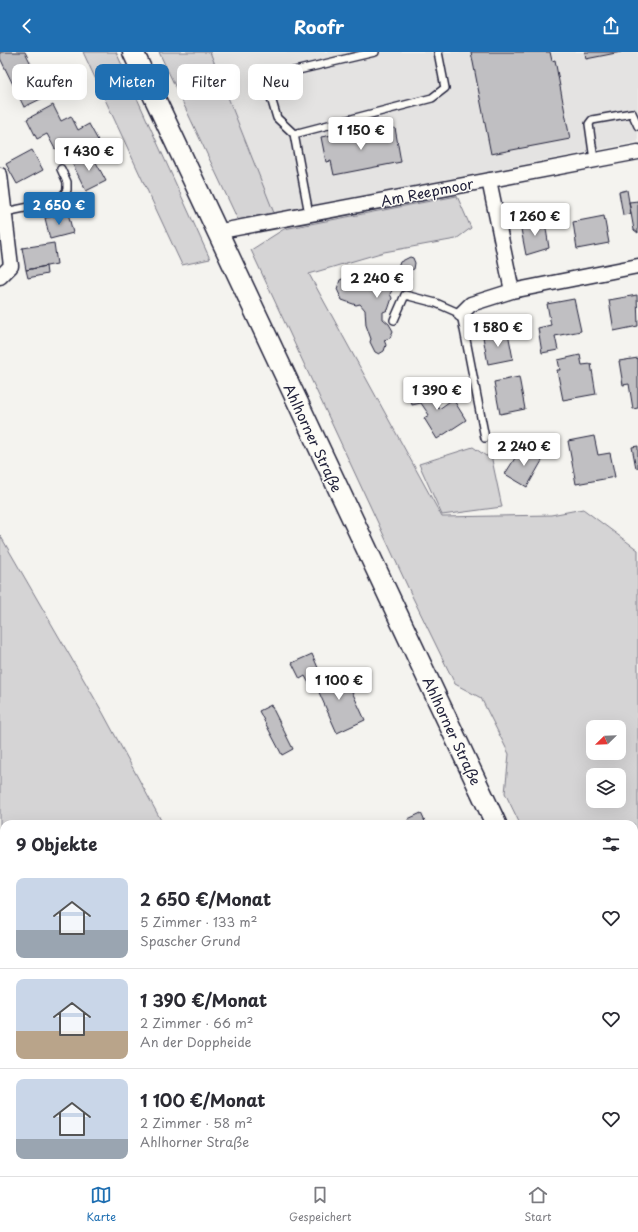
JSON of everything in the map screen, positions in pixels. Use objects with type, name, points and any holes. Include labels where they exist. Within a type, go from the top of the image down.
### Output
[{"type":"street","name":"Ahlhorner Straße","points":[[133,52],[216,232],[494,820]]},
{"type":"street","name":"Am Reepmoor","points":[[216,232],[638,152]]},
{"type":"street","points":[[0,175],[11,266],[0,277]]},
{"type":"street","points":[[489,180],[512,291]]},
{"type":"street","points":[[461,314],[471,304],[512,291],[638,266]]},
{"type":"lane","points":[[309,214],[294,134],[277,118],[268,88],[273,76],[375,52]]},
{"type":"lane","points":[[294,134],[432,98],[445,88],[438,52]]},
{"type":"lane","points":[[594,160],[589,124],[592,120],[632,113],[638,126]]},
{"type":"lane","points":[[5,212],[59,201],[67,190],[67,182],[61,169]]},
{"type":"lane","points":[[394,320],[405,295],[436,304],[461,314],[485,438]]},
{"type":"shaded area","points":[[83,52],[116,52],[121,64],[95,64],[95,78]]},
{"type":"shaded area","points":[[159,52],[210,52],[215,64],[177,64],[177,90],[169,73],[169,64],[165,64]]},
{"type":"shaded area","points":[[210,52],[638,52],[638,142],[274,213],[229,100],[240,100],[240,64],[215,64]]},
{"type":"shaded area","points":[[105,100],[138,100],[210,259],[182,265]]},
{"type":"shaded area","points":[[182,100],[229,100],[274,213],[238,220]]},
{"type":"shaded area","points":[[457,196],[471,228],[456,239],[384,252],[309,274],[442,517],[551,515],[583,509],[638,550],[638,820],[518,820],[505,793],[509,754],[481,698],[455,684],[412,596],[251,250],[284,229]]},
{"type":"shaded area","points":[[473,447],[486,456],[491,455],[502,507],[442,515],[419,464]]},
{"type":"shaded area","points":[[0,535],[103,713],[161,820],[0,820]]},
{"type":"building","points":[[0,52],[25,52],[31,64],[12,64],[12,82],[0,58]]},
{"type":"building","points":[[471,52],[550,52],[552,61],[555,60],[570,139],[491,154]]},
{"type":"building","points":[[585,52],[621,52],[586,59]]},
{"type":"building","points":[[21,100],[39,100],[24,107]]},
{"type":"building","points":[[53,105],[61,121],[71,116],[78,130],[89,124],[100,144],[74,157],[66,143],[55,149],[47,134],[37,139],[27,119]]},
{"type":"building","points":[[395,128],[401,162],[334,175],[331,161],[326,162],[321,137],[355,131],[356,136]]},
{"type":"building","points":[[32,150],[43,170],[17,184],[6,164]]},
{"type":"building","points":[[91,153],[106,181],[86,191],[72,163]]},
{"type":"building","points":[[627,190],[631,214],[623,215],[619,192]]},
{"type":"building","points":[[638,201],[638,233],[634,230],[629,202]]},
{"type":"building","points":[[68,213],[73,233],[50,239],[45,218]]},
{"type":"building","points":[[604,216],[609,243],[577,249],[573,222]]},
{"type":"building","points":[[535,222],[535,224],[545,222],[549,248],[526,255],[520,224]]},
{"type":"building","points":[[54,243],[57,264],[26,270],[22,248]]},
{"type":"building","points":[[410,257],[413,258],[415,263],[414,269],[408,271],[411,278],[408,285],[402,288],[394,287],[390,294],[392,298],[388,310],[383,312],[383,319],[389,324],[393,331],[390,338],[384,340],[386,345],[384,351],[379,354],[375,352],[370,342],[371,339],[366,325],[365,310],[360,304],[356,305],[342,300],[337,289],[340,280],[351,275],[366,280],[368,283],[375,282],[384,275],[385,271],[399,265],[400,262]]},
{"type":"building","points":[[46,266],[47,274],[28,278],[26,270]]},
{"type":"building","points":[[637,295],[638,326],[614,331],[609,300]]},
{"type":"building","points":[[574,299],[581,331],[555,336],[558,350],[542,353],[538,328],[551,325],[547,304]]},
{"type":"building","points":[[508,333],[513,359],[488,364],[483,337]]},
{"type":"building","points":[[580,355],[582,365],[591,364],[596,394],[563,400],[557,370],[560,370],[558,360]]},
{"type":"building","points":[[638,358],[638,408],[633,409],[629,384],[623,385],[619,361]]},
{"type":"building","points":[[519,377],[525,409],[500,414],[494,382]]},
{"type":"building","points":[[433,385],[436,399],[433,400],[439,409],[453,399],[466,420],[437,439],[424,418],[429,415],[421,403],[412,405],[409,391]]},
{"type":"building","points":[[594,436],[598,455],[610,453],[615,477],[576,484],[568,441]]},
{"type":"building","points":[[638,446],[638,468],[636,468],[632,447]]},
{"type":"building","points":[[522,447],[543,459],[527,487],[505,474]]},
{"type":"building","points":[[312,654],[322,677],[314,681],[317,687],[312,689],[305,676],[300,679],[292,663]]},
{"type":"building","points":[[341,668],[365,720],[337,733],[314,681]]},
{"type":"building","points":[[271,705],[293,749],[282,755],[259,711]]},
{"type":"building","points":[[421,813],[424,820],[408,820]]}]
